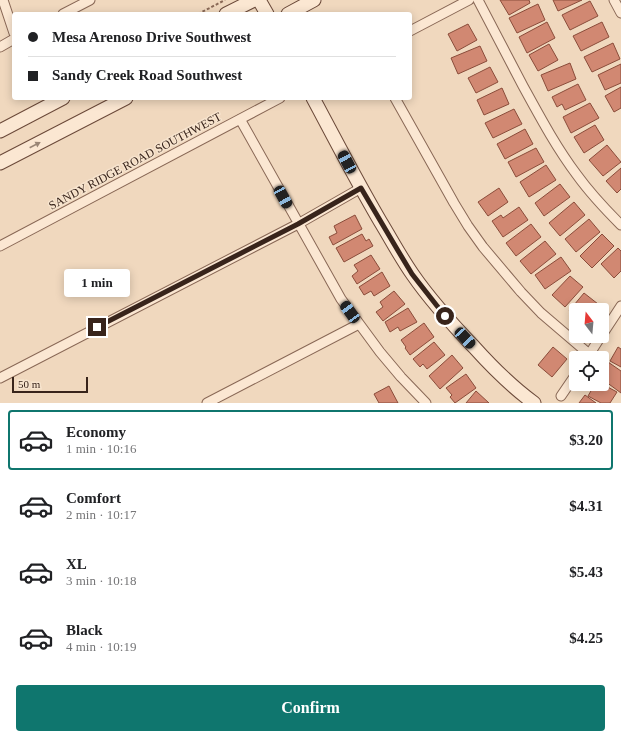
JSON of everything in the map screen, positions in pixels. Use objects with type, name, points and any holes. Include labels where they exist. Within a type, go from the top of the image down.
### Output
[{"type":"street","points":[[3,0],[12,27]]},
{"type":"street","points":[[66,12],[80,2],[90,0]]},
{"type":"street","points":[[230,12],[254,0]]},
{"type":"street","points":[[259,0],[266,12]]},
{"type":"street","points":[[292,12],[314,0]]},
{"type":"street","points":[[412,30],[470,0]]},
{"type":"street","points":[[478,0],[553,141],[587,188],[621,225]]},
{"type":"street","points":[[614,0],[621,13]]},
{"type":"street","points":[[0,47],[12,40]]},
{"type":"street","points":[[0,131],[59,100]]},
{"type":"street","points":[[0,163],[122,100]]},
{"type":"street","name":"SANDY RIDGE ROAD SOUTHWEST","points":[[0,246],[276,100]]},
{"type":"street","points":[[314,100],[361,188],[412,274],[445,316],[488,362],[534,403]]},
{"type":"street","points":[[396,100],[454,203],[483,247],[541,313],[583,351]]},
{"type":"street","points":[[240,119],[341,299],[401,377],[426,403]]},
{"type":"street","points":[[0,378],[298,224],[361,188]]},
{"type":"street","points":[[609,325],[621,306]]},
{"type":"street","points":[[207,403],[359,324]]},
{"type":"street","points":[[561,396],[569,384]]},
{"type":"path","points":[[202,12],[225,0]]},
{"type":"building","points":[[500,0],[529,0],[530,3],[509,15]]},
{"type":"building","points":[[553,0],[582,0],[558,11]]},
{"type":"building","points":[[590,1],[598,16],[570,30],[562,15]]},
{"type":"building","points":[[538,4],[545,20],[517,33],[509,18]]},
{"type":"building","points":[[547,22],[555,38],[527,53],[519,37]]},
{"type":"building","points":[[602,22],[609,37],[581,51],[573,36]]},
{"type":"building","points":[[468,24],[477,40],[457,51],[448,34]]},
{"type":"building","points":[[613,43],[620,59],[592,72],[584,57]]},
{"type":"building","points":[[549,44],[558,60],[538,71],[529,55]]},
{"type":"building","points":[[480,46],[487,61],[458,74],[451,58]]},
{"type":"building","points":[[570,63],[576,79],[548,91],[541,75]]},
{"type":"building","points":[[621,64],[621,83],[605,90],[598,75]]},
{"type":"building","points":[[490,67],[498,82],[476,93],[468,78]]},
{"type":"building","points":[[578,84],[586,100],[565,110],[562,104],[557,107],[552,97]]},
{"type":"building","points":[[621,87],[621,108],[614,112],[605,96]]},
{"type":"building","points":[[502,88],[509,104],[484,115],[477,100]]},
{"type":"building","points":[[590,103],[599,118],[571,133],[563,117]]},
{"type":"building","points":[[514,109],[522,124],[493,138],[485,123]]},
{"type":"building","points":[[595,125],[604,140],[584,153],[574,137]]},
{"type":"building","points":[[525,129],[533,144],[505,159],[497,144]]},
{"type":"building","points":[[607,145],[621,162],[603,176],[589,160]]},
{"type":"building","points":[[536,148],[544,162],[516,177],[508,162]]},
{"type":"building","points":[[546,165],[556,180],[529,197],[520,182]]},
{"type":"building","points":[[621,168],[621,189],[617,193],[606,181]]},
{"type":"building","points":[[560,184],[570,197],[544,216],[535,203]]},
{"type":"building","points":[[499,188],[508,202],[488,216],[478,202]]},
{"type":"building","points":[[574,202],[585,215],[560,236],[549,223]]},
{"type":"building","points":[[519,207],[528,220],[503,237],[492,221],[501,215],[503,218]]},
{"type":"building","points":[[355,215],[362,229],[333,245],[329,237],[337,233],[334,226]]},
{"type":"building","points":[[589,219],[600,232],[576,252],[565,239]]},
{"type":"building","points":[[531,224],[541,237],[516,256],[506,243]]},
{"type":"building","points":[[362,234],[366,241],[369,239],[373,246],[344,262],[336,248]]},
{"type":"building","points":[[602,234],[614,246],[592,268],[580,256]]},
{"type":"building","points":[[545,241],[556,254],[531,274],[520,261]]},
{"type":"building","points":[[618,248],[621,251],[621,271],[614,278],[601,264]]},
{"type":"building","points":[[371,255],[380,269],[357,284],[352,276],[358,271],[354,265]]},
{"type":"building","points":[[561,257],[571,271],[545,289],[535,275]]},
{"type":"building","points":[[382,272],[390,286],[374,296],[371,291],[364,295],[359,287]]},
{"type":"building","points":[[570,276],[583,287],[565,307],[552,295]]},
{"type":"building","points":[[394,291],[405,304],[383,321],[376,312],[383,307],[380,302]]},
{"type":"building","points":[[584,293],[597,303],[576,303]]},
{"type":"building","points":[[408,308],[417,322],[400,331],[398,327],[390,332],[385,322]]},
{"type":"building","points":[[424,323],[434,337],[410,355],[401,340]]},
{"type":"building","points":[[434,342],[445,355],[427,369],[423,364],[420,367],[413,359]]},
{"type":"building","points":[[553,347],[567,359],[552,377],[538,365]]},
{"type":"building","points":[[618,347],[621,349],[621,367],[610,361]]},
{"type":"building","points":[[452,355],[463,368],[440,389],[429,376]]},
{"type":"building","points":[[609,363],[621,371],[621,393],[609,384]]},
{"type":"building","points":[[466,374],[476,388],[455,403],[450,397],[452,395],[446,388]]},
{"type":"building","points":[[389,386],[398,403],[379,403],[374,394]]},
{"type":"building","points":[[609,388],[617,392],[610,403],[601,403],[588,396],[591,391],[609,391]]},
{"type":"building","points":[[476,391],[489,403],[466,403]]},
{"type":"building","points":[[585,395],[596,403],[579,403]]},
{"type":"route","points":[[97,327],[298,224],[361,188],[412,274],[445,316]]}]
